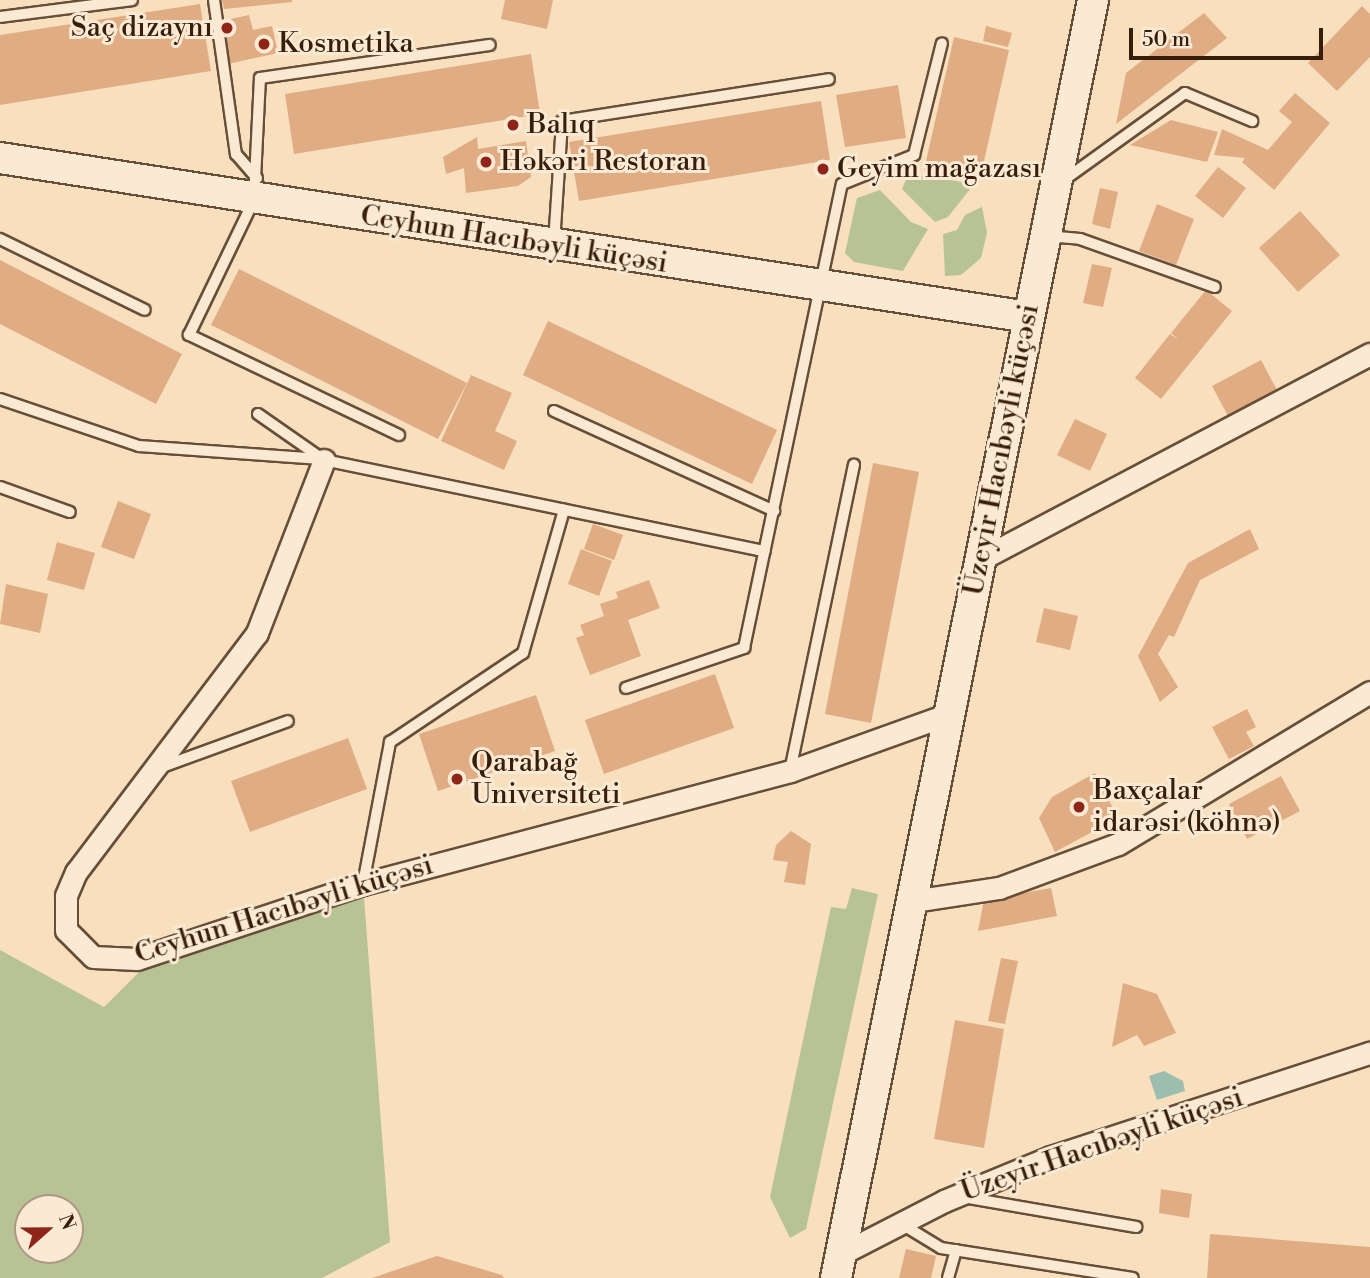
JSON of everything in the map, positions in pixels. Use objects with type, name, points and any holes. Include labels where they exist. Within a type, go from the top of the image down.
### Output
[{"type":"main road","name":"Üzeyir Hacıbəyli küçəsi","points":[[838,1266],[952,713],[1028,317],[1093,0]]},
{"type":"main road","name":"Ceyhun Hacıbəyli küçəsi","points":[[0,158],[255,189],[554,246],[1028,317]]},
{"type":"street","points":[[981,559],[1370,354]]},
{"type":"street","name":"Ceyhun Hacıbəyli küçəsi","points":[[324,460],[257,633],[76,872],[66,896],[66,930],[93,957],[137,959],[362,884],[790,771],[952,713]]},
{"type":"street","points":[[913,901],[999,888],[1118,844],[1370,692]]},
{"type":"street","name":"Üzeyir Hacıbəyli küçəsi","points":[[838,1266],[900,1223],[1051,1157],[1370,1053]]},
{"type":"lane","points":[[0,16],[132,0]]},
{"type":"lane","points":[[214,0],[236,154],[255,189]]},
{"type":"lane","points":[[626,688],[744,648],[842,184],[914,155],[942,43]]},
{"type":"lane","points":[[398,435],[189,335],[255,189],[260,78],[490,45]]},
{"type":"lane","points":[[554,246],[562,121],[829,79]]},
{"type":"lane","points":[[1054,187],[1185,93],[1252,121]]},
{"type":"lane","points":[[1045,235],[1080,239],[1215,287]]},
{"type":"lane","points":[[0,239],[145,310]]},
{"type":"lane","points":[[0,399],[139,446],[324,460],[765,551]]},
{"type":"lane","points":[[554,411],[774,511]]},
{"type":"lane","points":[[258,414],[324,460]]},
{"type":"lane","points":[[790,771],[853,466]]},
{"type":"lane","points":[[0,487],[70,512]]},
{"type":"lane","points":[[362,884],[390,742],[523,653],[564,510]]},
{"type":"lane","points":[[153,770],[288,721]]},
{"type":"lane","points":[[957,1196],[1136,1227]]},
{"type":"lane","points":[[900,1223],[919,1239],[956,1250],[1133,1278]]},
{"type":"lane","points":[[948,1278],[956,1250]]},
{"type":"green space","points":[[909,173],[974,184],[948,217],[935,222],[902,189]]},
{"type":"green space","points":[[880,190],[911,222],[928,229],[903,271],[854,262],[845,253],[857,198]]},
{"type":"green space","points":[[982,207],[987,233],[981,258],[961,275],[945,276],[943,234],[957,230],[965,215]]},
{"type":"green space","points":[[363,884],[390,1242],[322,1278],[0,1278],[0,950],[104,1007],[145,966]]},
{"type":"green space","points":[[852,888],[878,894],[806,1229],[790,1238],[770,1197],[831,907],[846,909]]},
{"type":"shaded area","points":[[1164,1071],[1183,1081],[1185,1091],[1157,1100],[1149,1076]]},
{"type":"building","points":[[222,0],[292,0],[292,2],[224,9]]},
{"type":"building","points":[[505,0],[553,0],[547,29],[501,19]]},
{"type":"building","points":[[200,4],[211,71],[0,105],[0,35]]},
{"type":"building","points":[[1362,6],[1370,14],[1370,57],[1337,91],[1308,63]]},
{"type":"building","points":[[1204,13],[1227,38],[1116,124],[1126,73]]},
{"type":"building","points":[[249,15],[253,30],[272,26],[278,53],[228,64],[222,21]]},
{"type":"building","points":[[986,26],[1012,33],[1008,47],[983,41]]},
{"type":"building","points":[[954,37],[1009,50],[979,183],[924,170]]},
{"type":"building","points":[[531,54],[540,114],[294,154],[285,94]]},
{"type":"building","points":[[898,85],[906,138],[845,147],[836,95]]},
{"type":"building","points":[[1295,93],[1330,123],[1274,190],[1242,162],[1245,158],[1214,155],[1222,129],[1268,150],[1292,122],[1279,111]]},
{"type":"building","points":[[821,101],[830,160],[579,201],[569,142]]},
{"type":"building","points":[[1171,120],[1218,132],[1207,162],[1130,145]]},
{"type":"building","name":"Həkəri Restoran","points":[[477,137],[478,149],[526,141],[531,177],[518,186],[466,193],[464,168],[446,174],[443,157]]},
{"type":"building","points":[[1218,167],[1246,188],[1223,218],[1195,196]]},
{"type":"building","points":[[1100,188],[1118,192],[1110,229],[1092,224]]},
{"type":"building","points":[[1157,204],[1194,219],[1176,265],[1139,251]]},
{"type":"building","points":[[1300,211],[1340,255],[1298,292],[1259,248]]},
{"type":"building","points":[[0,260],[182,354],[156,404],[0,324]]},
{"type":"building","points":[[1092,264],[1112,268],[1103,307],[1083,303]]},
{"type":"building","points":[[239,269],[467,383],[438,439],[211,325]]},
{"type":"building","points":[[1206,290],[1232,311],[1161,399],[1135,378],[1170,334],[1179,340],[1171,333]]},
{"type":"building","points":[[548,321],[777,430],[752,484],[523,375]]},
{"type":"building","points":[[1261,360],[1277,390],[1228,416],[1212,386]]},
{"type":"building","points":[[471,375],[512,393],[495,431],[517,441],[504,470],[441,441]]},
{"type":"building","points":[[1075,419],[1107,434],[1090,471],[1057,455]]},
{"type":"building","points":[[873,463],[919,472],[871,723],[825,714]]},
{"type":"building","points":[[118,501],[151,514],[134,559],[101,547]]},
{"type":"building","points":[[593,524],[623,535],[614,560],[584,549]]},
{"type":"building","points":[[1250,529],[1259,549],[1200,580],[1174,637],[1169,635],[1158,654],[1178,687],[1160,702],[1138,656],[1188,563]]},
{"type":"building","points":[[57,542],[95,553],[84,590],[47,580]]},
{"type":"building","points":[[581,549],[612,561],[599,596],[568,584]]},
{"type":"building","points":[[649,580],[660,608],[628,620],[641,656],[590,675],[576,638],[584,635],[580,625],[604,616],[600,604],[618,598],[616,592]]},
{"type":"building","points":[[6,584],[48,594],[40,633],[0,624]]},
{"type":"building","points":[[1044,608],[1078,616],[1070,650],[1036,642]]},
{"type":"building","points":[[715,674],[734,728],[604,774],[585,720]]},
{"type":"building","points":[[536,695],[555,751],[438,791],[419,734]]},
{"type":"building","points":[[1247,709],[1256,727],[1246,732],[1254,746],[1229,759],[1212,727]]},
{"type":"building","points":[[348,738],[367,789],[250,832],[231,781]]},
{"type":"building","name":"Baxçalar idarəsi (köhnə)","points":[[1095,773],[1118,818],[1055,852],[1039,818],[1052,797]]},
{"type":"building","points":[[1281,776],[1300,811],[1247,839],[1229,804]]},
{"type":"building","points":[[791,831],[811,844],[805,885],[784,882],[788,862],[773,860],[776,845]]},
{"type":"building","points":[[1051,888],[1057,916],[978,931],[984,900]]},
{"type":"building","points":[[1001,958],[1018,961],[1005,1024],[988,1021]]},
{"type":"building","points":[[1123,983],[1157,994],[1176,1033],[1144,1046],[1137,1035],[1112,1047]]},
{"type":"building","points":[[955,1020],[1004,1029],[984,1148],[934,1139]]},
{"type":"building","points":[[1161,1189],[1192,1194],[1189,1218],[1159,1213]]},
{"type":"building","points":[[1210,1234],[1370,1247],[1370,1278],[1207,1278]]},
{"type":"building","points":[[906,1249],[936,1256],[931,1278],[899,1278]]},
{"type":"building","points":[[437,1256],[502,1275],[504,1278],[372,1278]]},
{"type":"place","name":"Saç dizaynı","points":[[227,28]]},
{"type":"place","name":"Kosmetika","points":[[264,44]]},
{"type":"place","name":"Balıq","points":[[513,125]]},
{"type":"place","name":"Həkəri Restoran","points":[[486,162]]},
{"type":"place","name":"Geyim mağazası","points":[[823,169]]},
{"type":"place","name":"Qarabağ Universiteti","points":[[457,779]]},
{"type":"place","name":"Baxçalar idarəsi (köhnə)","points":[[1079,807]]}]
